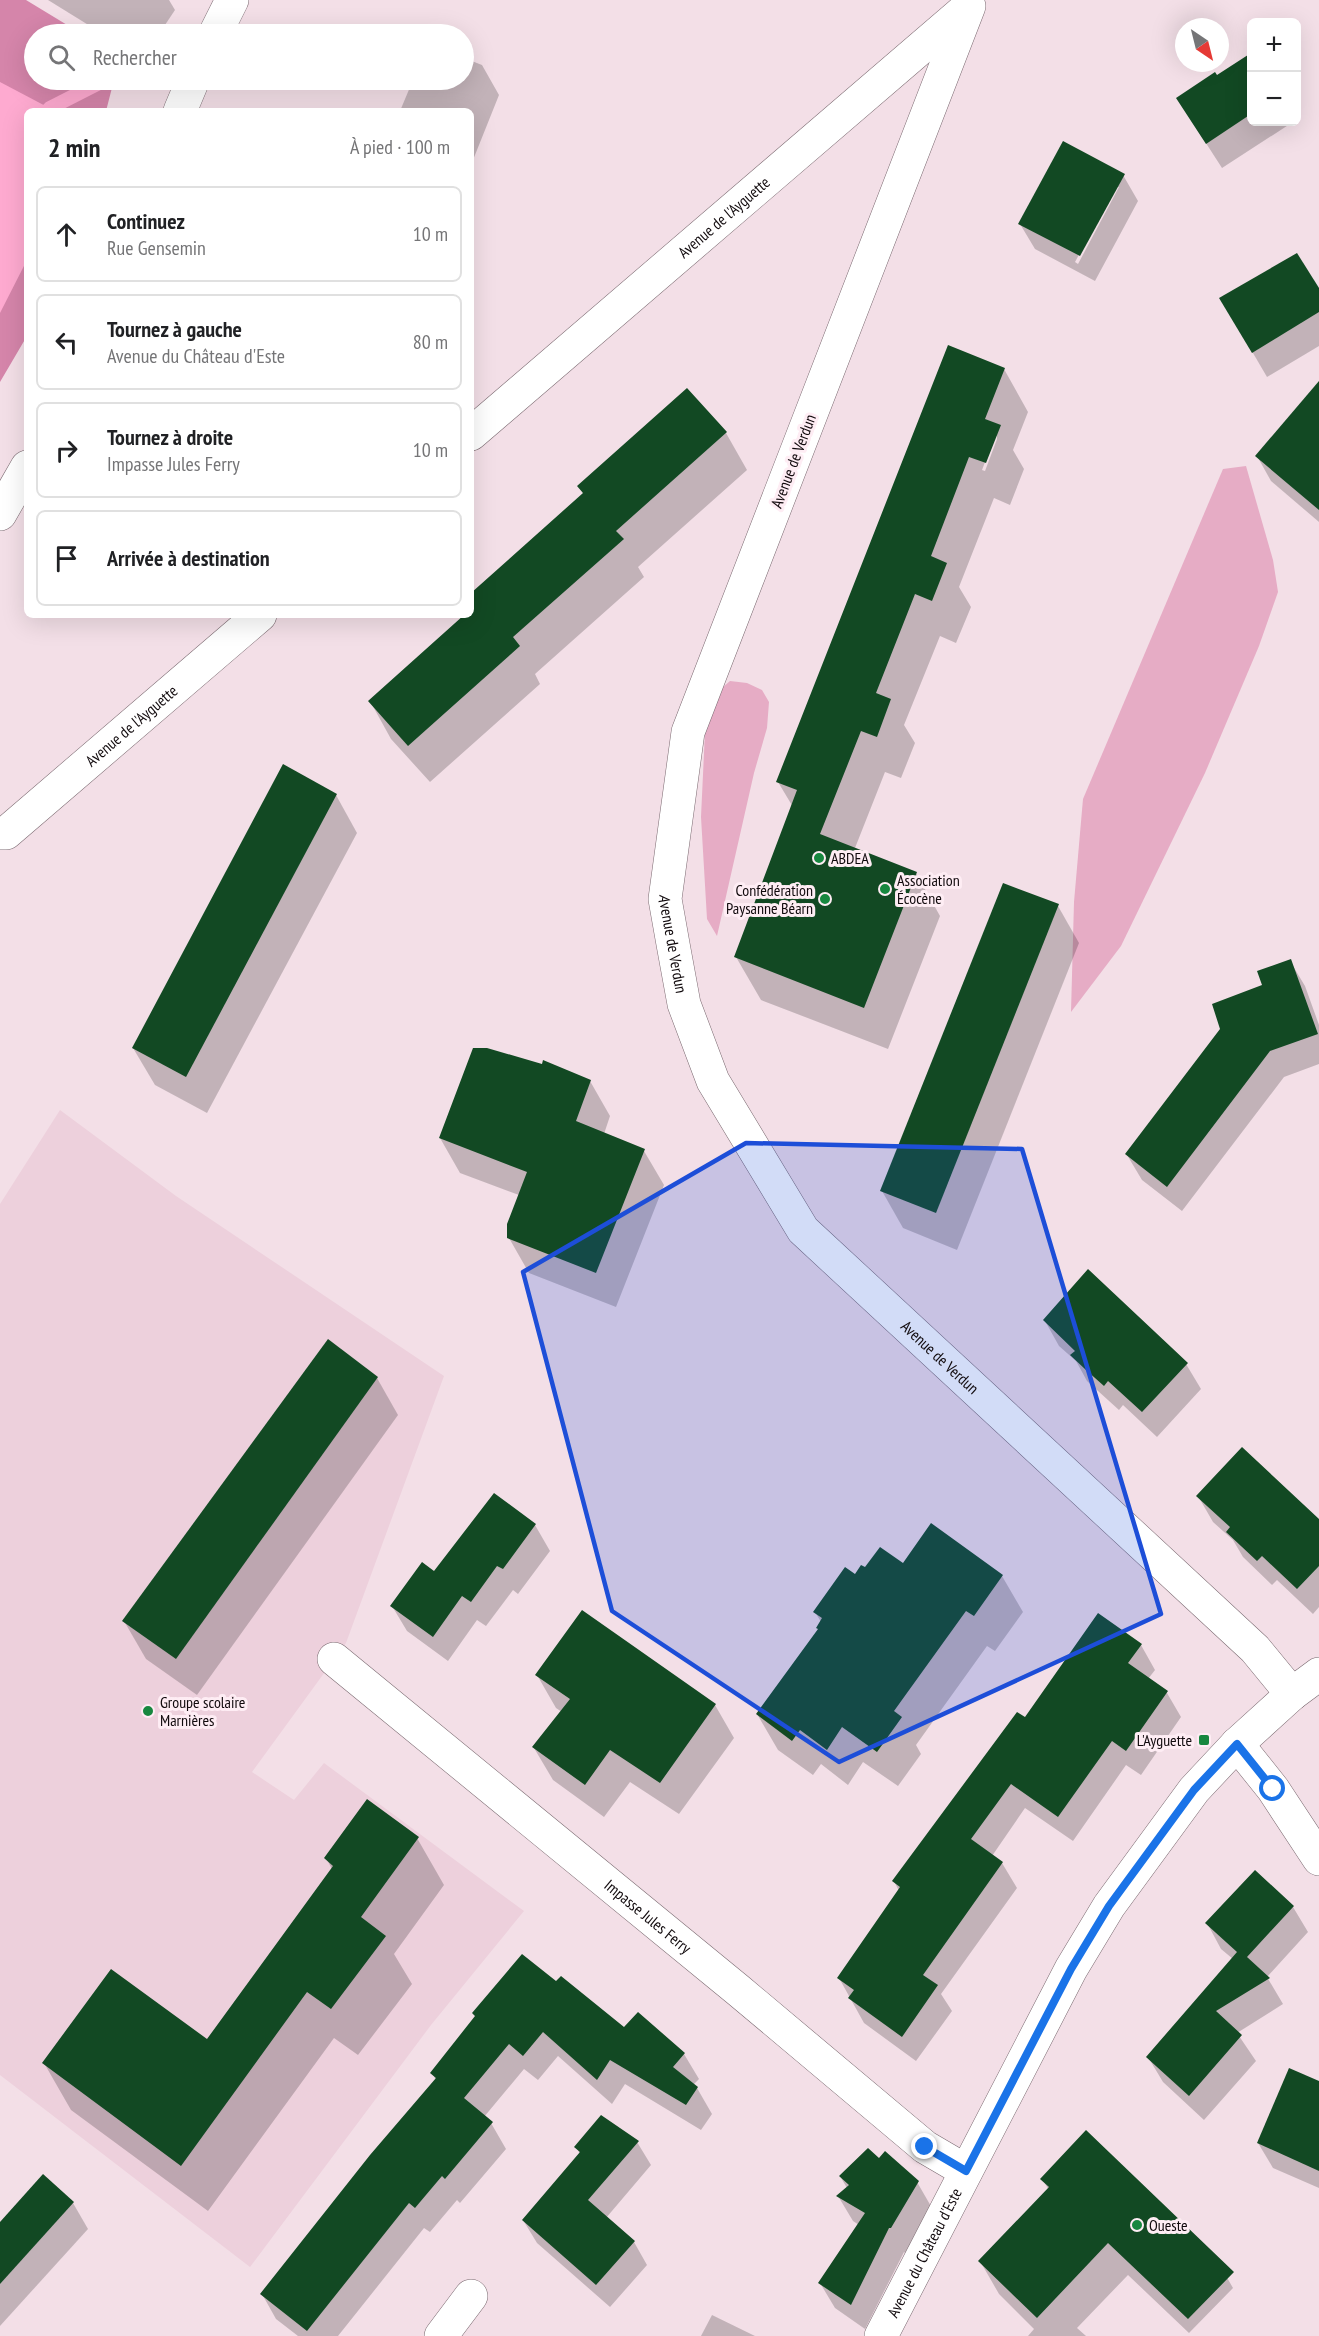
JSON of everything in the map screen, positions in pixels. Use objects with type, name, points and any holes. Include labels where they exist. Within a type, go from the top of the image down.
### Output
[{"type":"street","points":[[220,24],[232,0]]},
{"type":"street","name":"Avenue de l'Ayguette","points":[[474,431],[973,3]]},
{"type":"street","name":"Avenue de Verdun","points":[[973,3],[688,732],[665,899],[682,994],[713,1081],[803,1230],[1255,1649],[1292,1694]]},
{"type":"street","points":[[181,108],[189,90]]},
{"type":"street","points":[[0,514],[24,472]]},
{"type":"street","name":"Avenue de l'Ayguette","points":[[0,833],[6,833],[257,618]]},
{"type":"street","name":"Impasse Jules Ferry","points":[[334,1659],[738,1990],[925,2147],[966,2171]]},
{"type":"street","name":"Avenue du Château d'Este","points":[[881,2336],[1071,1969],[1109,1906],[1194,1790],[1237,1744],[1292,1694],[1319,1674]]},
{"type":"street","points":[[1237,1744],[1273,1789],[1319,1859]]},
{"type":"street","points":[[441,2336],[471,2296]]},
{"type":"highlighted area","points":[[746,1143],[1022,1149],[1161,1614],[839,1762],[612,1611],[523,1272]]},
{"type":"shaded area","points":[[0,0],[26,0],[66,24],[24,24],[24,90],[111,90],[107,108],[24,108],[24,341],[0,382]]},
{"type":"shaded area","points":[[0,82],[49,108],[24,108],[24,266],[0,313]]},
{"type":"shaded area","points":[[1246,466],[1273,560],[1278,592],[1259,646],[1205,773],[1121,946],[1071,1012],[1074,902],[1083,799],[1223,469]]},
{"type":"shaded area","points":[[730,681],[747,683],[762,690],[769,702],[767,728],[754,773],[717,936],[707,919],[701,817],[705,732],[715,694]]},
{"type":"shaded area","name":"Groupe scolaire Marnières","points":[[60,1110],[176,1196],[444,1376],[346,1643],[252,1772],[294,1800],[324,1763],[524,1911],[431,2025],[250,2267],[0,2075],[0,1204]]},
{"type":"building","points":[[1247,56],[1247,117],[1206,144],[1176,98],[1215,72],[1217,75],[1229,72],[1229,67]]},
{"type":"building","points":[[1063,141],[1125,174],[1080,256],[1018,224]]},
{"type":"building","points":[[1297,253],[1319,288],[1319,312],[1252,353],[1219,298]]},
{"type":"building","points":[[948,345],[1005,368],[985,419],[1001,425],[986,463],[969,457],[931,556],[947,563],[932,601],[915,594],[876,693],[891,699],[877,737],[861,731],[820,834],[917,872],[864,1008],[734,957],[797,790],[776,782]]},
{"type":"building","points":[[1319,381],[1319,510],[1255,456]]},
{"type":"building","points":[[687,388],[727,432],[616,531],[624,539],[513,637],[520,646],[408,746],[368,701],[461,618],[474,618],[474,590],[583,493],[577,486]]},
{"type":"building","points":[[283,764],[337,794],[186,1077],[132,1048]]},
{"type":"building","points":[[1003,883],[1059,904],[936,1213],[880,1191]]},
{"type":"building","points":[[1291,959],[1318,1034],[1270,1051],[1167,1187],[1125,1154],[1220,1029],[1212,1004],[1262,985],[1257,971]]},
{"type":"building","points":[[473,1048],[487,1048],[542,1064],[543,1060],[591,1080],[576,1121],[645,1149],[596,1273],[507,1238],[507,1224],[527,1172],[439,1138]]},
{"type":"building","points":[[1088,1269],[1188,1363],[1142,1412],[1108,1381],[1104,1386],[1086,1370],[1070,1355],[1075,1351],[1043,1320]]},
{"type":"building","points":[[328,1339],[378,1377],[176,1659],[122,1621]]},
{"type":"building","points":[[1242,1447],[1319,1519],[1319,1566],[1297,1589],[1262,1556],[1257,1561],[1226,1532],[1230,1527],[1196,1496]]},
{"type":"building","points":[[494,1493],[536,1524],[503,1569],[497,1566],[471,1602],[462,1596],[433,1637],[390,1606],[422,1562],[434,1571]]},
{"type":"building","points":[[931,1523],[1003,1575],[974,1616],[966,1611],[894,1711],[902,1717],[877,1752],[842,1727],[827,1750],[800,1730],[792,1741],[756,1714],[818,1629],[816,1628],[822,1618],[813,1612],[845,1567],[855,1574],[861,1565],[865,1567],[880,1547],[903,1563]]},
{"type":"building","points":[[582,1610],[716,1704],[660,1783],[610,1750],[585,1785],[532,1747],[570,1699],[535,1675]]},
{"type":"building","points":[[1098,1613],[1142,1644],[1128,1663],[1168,1691],[1126,1751],[1112,1741],[1058,1817],[1011,1784],[971,1839],[1003,1862],[923,1975],[938,1985],[902,2037],[848,1998],[854,1990],[837,1978],[900,1887],[892,1881],[1017,1712],[1025,1717]]},
{"type":"building","points":[[367,1799],[419,1837],[361,1917],[386,1936],[331,2009],[307,1992],[181,2166],[42,2063],[111,1969],[207,2039],[333,1866],[324,1858]]},
{"type":"building","points":[[1255,1870],[1294,1906],[1247,1957],[1270,1978],[1216,2011],[1242,2035],[1189,2096],[1146,2057],[1237,1952],[1205,1923]]},
{"type":"building","points":[[522,1954],[556,1981],[561,1976],[624,2027],[638,2012],[685,2053],[673,2067],[698,2087],[686,2105],[610,2060],[597,2080],[543,2032],[523,2056],[509,2044],[464,2098],[493,2122],[445,2179],[442,2176],[415,2208],[409,2203],[307,2331],[260,2294],[370,2155],[436,2078],[430,2073],[475,2016],[472,2013]]},
{"type":"building","points":[[1289,2068],[1319,2081],[1319,2171],[1257,2143]]},
{"type":"building","points":[[601,2115],[639,2141],[588,2200],[635,2241],[596,2285],[522,2220],[580,2152],[574,2147]]},
{"type":"building","name":"Oueste","points":[[1086,2130],[1234,2272],[1188,2319],[1108,2243],[1037,2318],[978,2261],[1049,2187],[1040,2179]]},
{"type":"building","points":[[868,2148],[879,2158],[885,2151],[919,2181],[889,2228],[851,2305],[818,2283],[865,2213],[836,2196],[849,2185],[839,2176]]},
{"type":"building","points":[[43,2174],[74,2202],[0,2284],[0,2222]]},
{"type":"waterway","points":[[50,108],[85,90]]},
{"type":"place","name":"ABDEA","points":[[819,858]]},
{"type":"place","name":"Association Écocène","points":[[885,889]]},
{"type":"place","name":"Confédération Paysanne Béarn","points":[[825,899]]},
{"type":"place","name":"Groupe scolaire Marnières","points":[[148,1711]]},
{"type":"place","name":"L'Ayguette","points":[[1204,1740]]},
{"type":"place","name":"Oueste","points":[[1137,2225]]},
{"type":"route","points":[[925,2147],[966,2171],[1071,1969],[1109,1906],[1194,1790],[1237,1744],[1273,1789]]}]
